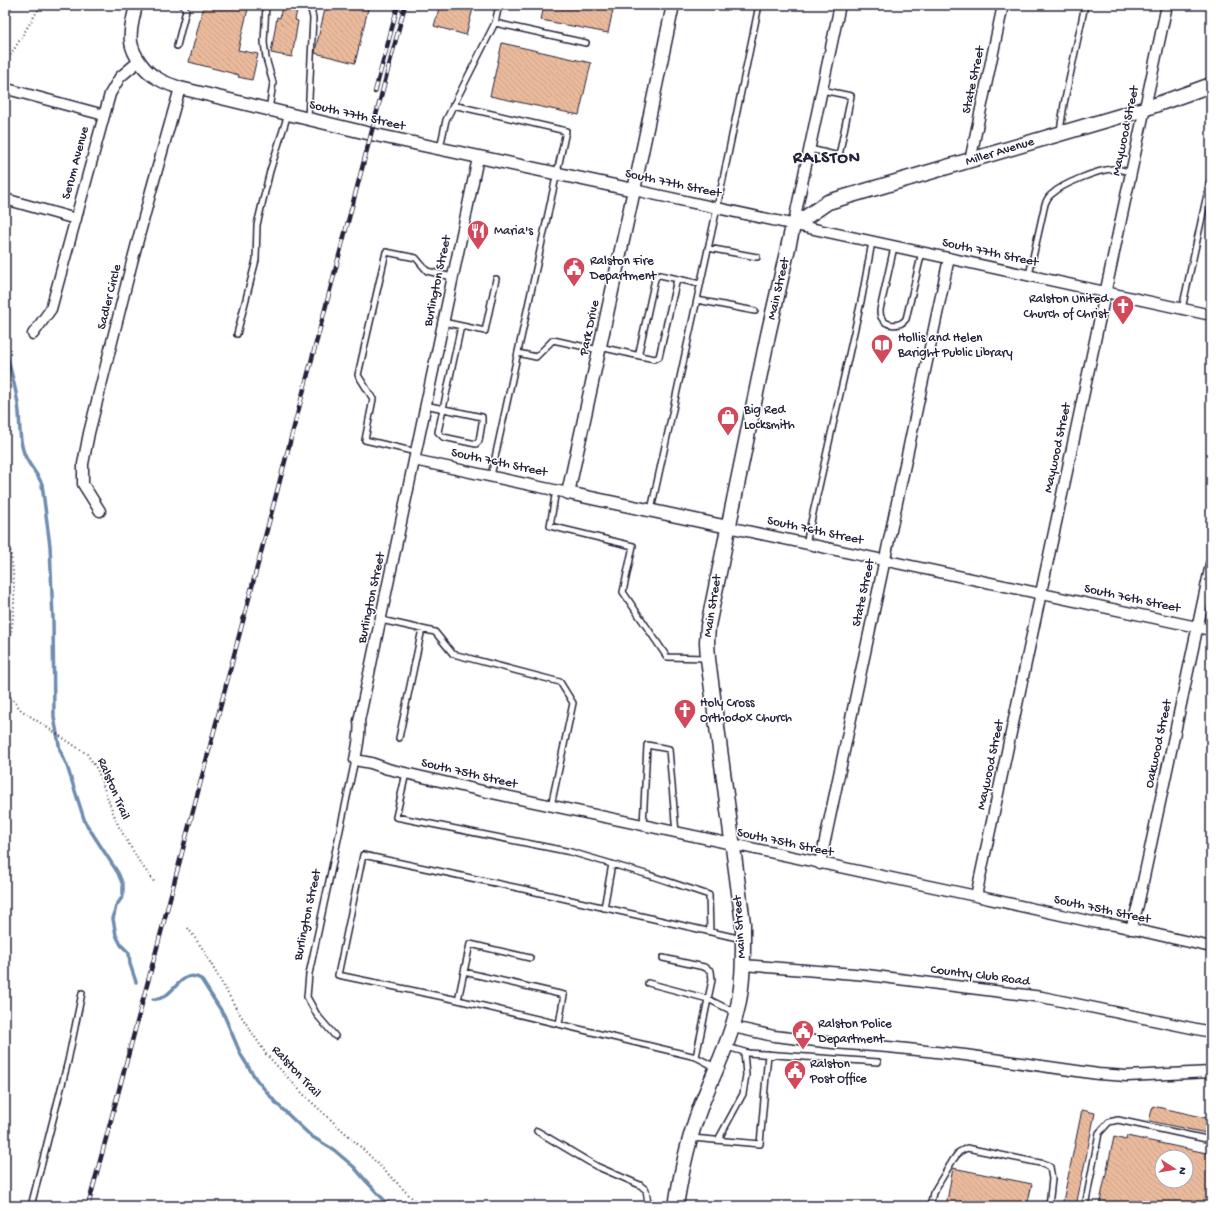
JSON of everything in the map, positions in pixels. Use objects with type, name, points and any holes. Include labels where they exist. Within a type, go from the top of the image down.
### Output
[{"type":"main road","name":"Miller Avenue","points":[[793,226],[828,202],[1144,109],[1211,85]]},
{"type":"main road","name":"Main Street","points":[[676,1206],[690,1137],[701,1106],[726,1047],[737,1013],[740,998],[743,965],[743,923],[707,642],[709,614],[768,335],[793,226]]},
{"type":"street","points":[[136,5],[131,32],[131,41],[134,52],[139,61]]},
{"type":"street","name":"Park Drive","points":[[562,491],[599,349],[673,5]]},
{"type":"street","name":"Main Street","points":[[793,226],[840,5]]},
{"type":"street","name":"State Street","points":[[970,161],[1003,5]]},
{"type":"street","name":"Maywood Street","points":[[976,896],[1166,5]]},
{"type":"street","name":"South 77th Street","points":[[139,61],[158,80],[180,88],[269,110],[478,158],[779,221],[793,226],[922,252],[1211,315]]},
{"type":"street","name":"Serum Avenue","points":[[33,334],[51,309],[110,94],[116,83],[139,61]]},
{"type":"street","name":"Sadler Circle","points":[[100,511],[83,484],[83,464],[89,433],[131,266],[180,88]]},
{"type":"street","points":[[11,90],[104,116]]},
{"type":"street","name":"Burlington Street","points":[[355,760],[359,742],[360,726],[358,721],[478,158]]},
{"type":"street","points":[[5,199],[76,219]]},
{"type":"street","name":"State Street","points":[[820,864],[949,258]]},
{"type":"street","name":"South 76th Street","points":[[415,456],[491,476],[1211,630]]},
{"type":"street","name":"Oakwood Street","points":[[1131,929],[1138,905],[1211,564]]},
{"type":"street","name":"South 75th Street","points":[[355,760],[406,773],[642,826],[1097,923],[1115,925],[1211,947]]},
{"type":"street","name":"Country Club Road","points":[[743,965],[866,975],[1042,997],[1211,1032]]},
{"type":"street","points":[[732,1027],[774,1036],[965,1055],[1098,1074],[1127,1076],[1211,1072]]},
{"type":"lane","points":[[176,46],[186,10],[184,5]]},
{"type":"lane","points":[[266,5],[264,42],[266,58],[273,83],[269,110]]},
{"type":"lane","points":[[308,119],[313,18],[310,5]]},
{"type":"lane","points":[[439,149],[446,120],[495,23],[499,5]]},
{"type":"lane","points":[[651,510],[717,208],[759,5]]},
{"type":"lane","points":[[1060,134],[1064,104],[1085,5]]},
{"type":"lane","points":[[495,23],[586,43]]},
{"type":"lane","points":[[810,149],[839,156],[850,104],[851,96],[822,90]]},
{"type":"lane","points":[[453,105],[566,131],[491,476]]},
{"type":"lane","points":[[237,334],[256,260],[257,225],[270,171],[288,114]]},
{"type":"lane","points":[[1028,275],[1048,197],[1060,187],[1078,179],[1103,171],[1110,169],[1131,172]]},
{"type":"lane","points":[[1182,308],[1211,176]]},
{"type":"lane","points":[[806,544],[862,297],[872,242]]},
{"type":"lane","points":[[894,247],[880,310],[881,317],[889,324],[897,326],[903,323],[906,319],[922,252]]},
{"type":"lane","points":[[708,248],[757,257]]},
{"type":"lane","points":[[415,456],[365,440],[373,399],[358,375],[386,252],[416,258],[427,272],[452,277]]},
{"type":"lane","points":[[640,356],[639,352],[655,279],[657,276],[660,275],[700,284]]},
{"type":"lane","points":[[443,322],[485,331],[496,279]]},
{"type":"lane","points":[[518,353],[536,357],[553,340],[655,359],[659,357],[677,279]]},
{"type":"lane","points":[[697,300],[755,311]]},
{"type":"lane","points":[[425,405],[443,409],[482,416],[479,441],[476,444],[443,438],[438,432],[443,409],[461,326]]},
{"type":"lane","points":[[562,491],[550,526],[633,546],[623,592],[667,656],[708,658]]},
{"type":"lane","points":[[380,620],[435,632],[453,654],[560,682],[573,704],[551,806]]},
{"type":"lane","points":[[399,738],[422,629]]},
{"type":"lane","points":[[642,826],[647,746],[669,749],[676,833]]},
{"type":"lane","name":"Burlington Street","points":[[335,1036],[317,1014],[307,997],[309,974],[355,760]]},
{"type":"lane","points":[[406,773],[396,817],[571,852],[649,875],[709,895],[710,932]]},
{"type":"lane","points":[[717,1068],[696,1057],[458,1000],[338,975],[363,855],[523,889],[743,939]]},
{"type":"lane","points":[[604,908],[612,864]]},
{"type":"lane","points":[[458,1000],[470,944],[530,958]]},
{"type":"lane","points":[[663,958],[704,967],[711,971],[712,980],[696,1057]]},
{"type":"lane","points":[[464,972],[564,995],[559,1024]]},
{"type":"lane","points":[[648,983],[708,999],[737,1013]]},
{"type":"lane","points":[[31,1206],[68,1061],[82,993]]},
{"type":"lane","points":[[726,1047],[744,1052],[878,1062]]},
{"type":"lane","points":[[718,1140],[743,1094],[746,1075],[744,1052]]},
{"type":"lane","points":[[690,1137],[760,1144],[768,1054]]},
{"type":"lane","points":[[1085,1206],[1099,1133],[1109,1122],[1118,1120],[1211,1140]]},
{"type":"lane","points":[[537,1131],[596,1166],[640,1185],[646,1190],[648,1204],[670,1206]]},
{"type":"lane","points":[[930,1206],[936,1188],[953,1160],[959,1152],[967,1148],[1045,1164],[1050,1168],[1052,1179],[1049,1206]]},
{"type":"path","points":[[5,66],[41,5]]},
{"type":"path","points":[[5,515],[14,582],[14,617],[5,657]]},
{"type":"path","name":"Ralston Trail","points":[[5,686],[9,695],[21,710],[87,754],[97,769],[119,827],[139,861],[155,883]]},
{"type":"path","name":"Ralston Trail","points":[[188,928],[202,948],[240,1014],[266,1054],[306,1097],[365,1151],[420,1206]]},
{"type":"building","points":[[204,5],[249,5],[238,50],[258,54],[252,80],[238,77],[239,75],[189,62]]},
{"type":"building","points":[[282,5],[298,5],[295,20],[298,21],[292,57],[271,53],[277,17],[280,18]]},
{"type":"building","points":[[326,5],[369,5],[355,63],[315,53]]},
{"type":"building","points":[[440,5],[474,5],[466,35],[434,26]]},
{"type":"building","points":[[544,5],[614,5],[608,33],[541,20]]},
{"type":"building","points":[[502,43],[591,63],[579,115],[490,96]]},
{"type":"building","points":[[1153,1106],[1211,1119],[1211,1134],[1149,1121]]},
{"type":"building","points":[[1082,1110],[1095,1113],[1076,1206],[1062,1206]]},
{"type":"building","points":[[1127,1136],[1188,1149],[1154,1149],[1154,1189],[1194,1189],[1194,1150],[1211,1154],[1211,1206],[1099,1206],[1114,1137],[1126,1140]]},
{"type":"building","points":[[953,1168],[1032,1184],[1027,1206],[946,1206]]},
{"type":"waterway","points":[[5,16],[12,5]]},
{"type":"waterway","points":[[5,349],[17,396],[20,436],[24,455],[42,484],[50,546],[53,619],[54,717],[60,750],[67,766],[85,822],[118,873],[123,885],[123,896],[116,906],[113,919],[116,935],[121,945],[129,953],[130,964],[136,982]]},
{"type":"waterway","points":[[153,999],[166,995],[187,977],[194,976],[201,979],[224,1015],[241,1055],[256,1079],[276,1103],[311,1136],[334,1150],[354,1167],[385,1201],[392,1206]]},
{"type":"railway","points":[[375,92],[398,5]]},
{"type":"railway","points":[[88,1206],[405,5]]},
{"type":"place","name":"Maria's","points":[[478,250]]},
{"type":"place","name":"Ralston Fire Department","points":[[574,288]]},
{"type":"place","name":"Ralston United Church of Christ","points":[[1123,326]]},
{"type":"place","name":"Hollis and Helen Baright Public Library","points":[[882,364]]},
{"type":"place","name":"Big Red Locksmith","points":[[728,436]]},
{"type":"place","name":"Holy Cross Orthodox Church","points":[[685,730]]},
{"type":"place","name":"Ralston Police Department","points":[[803,1050]]},
{"type":"place","name":"Ralston Post Office","points":[[795,1090]]},
{"type":"district","name":"RALSTON","points":[[827,159]]}]
